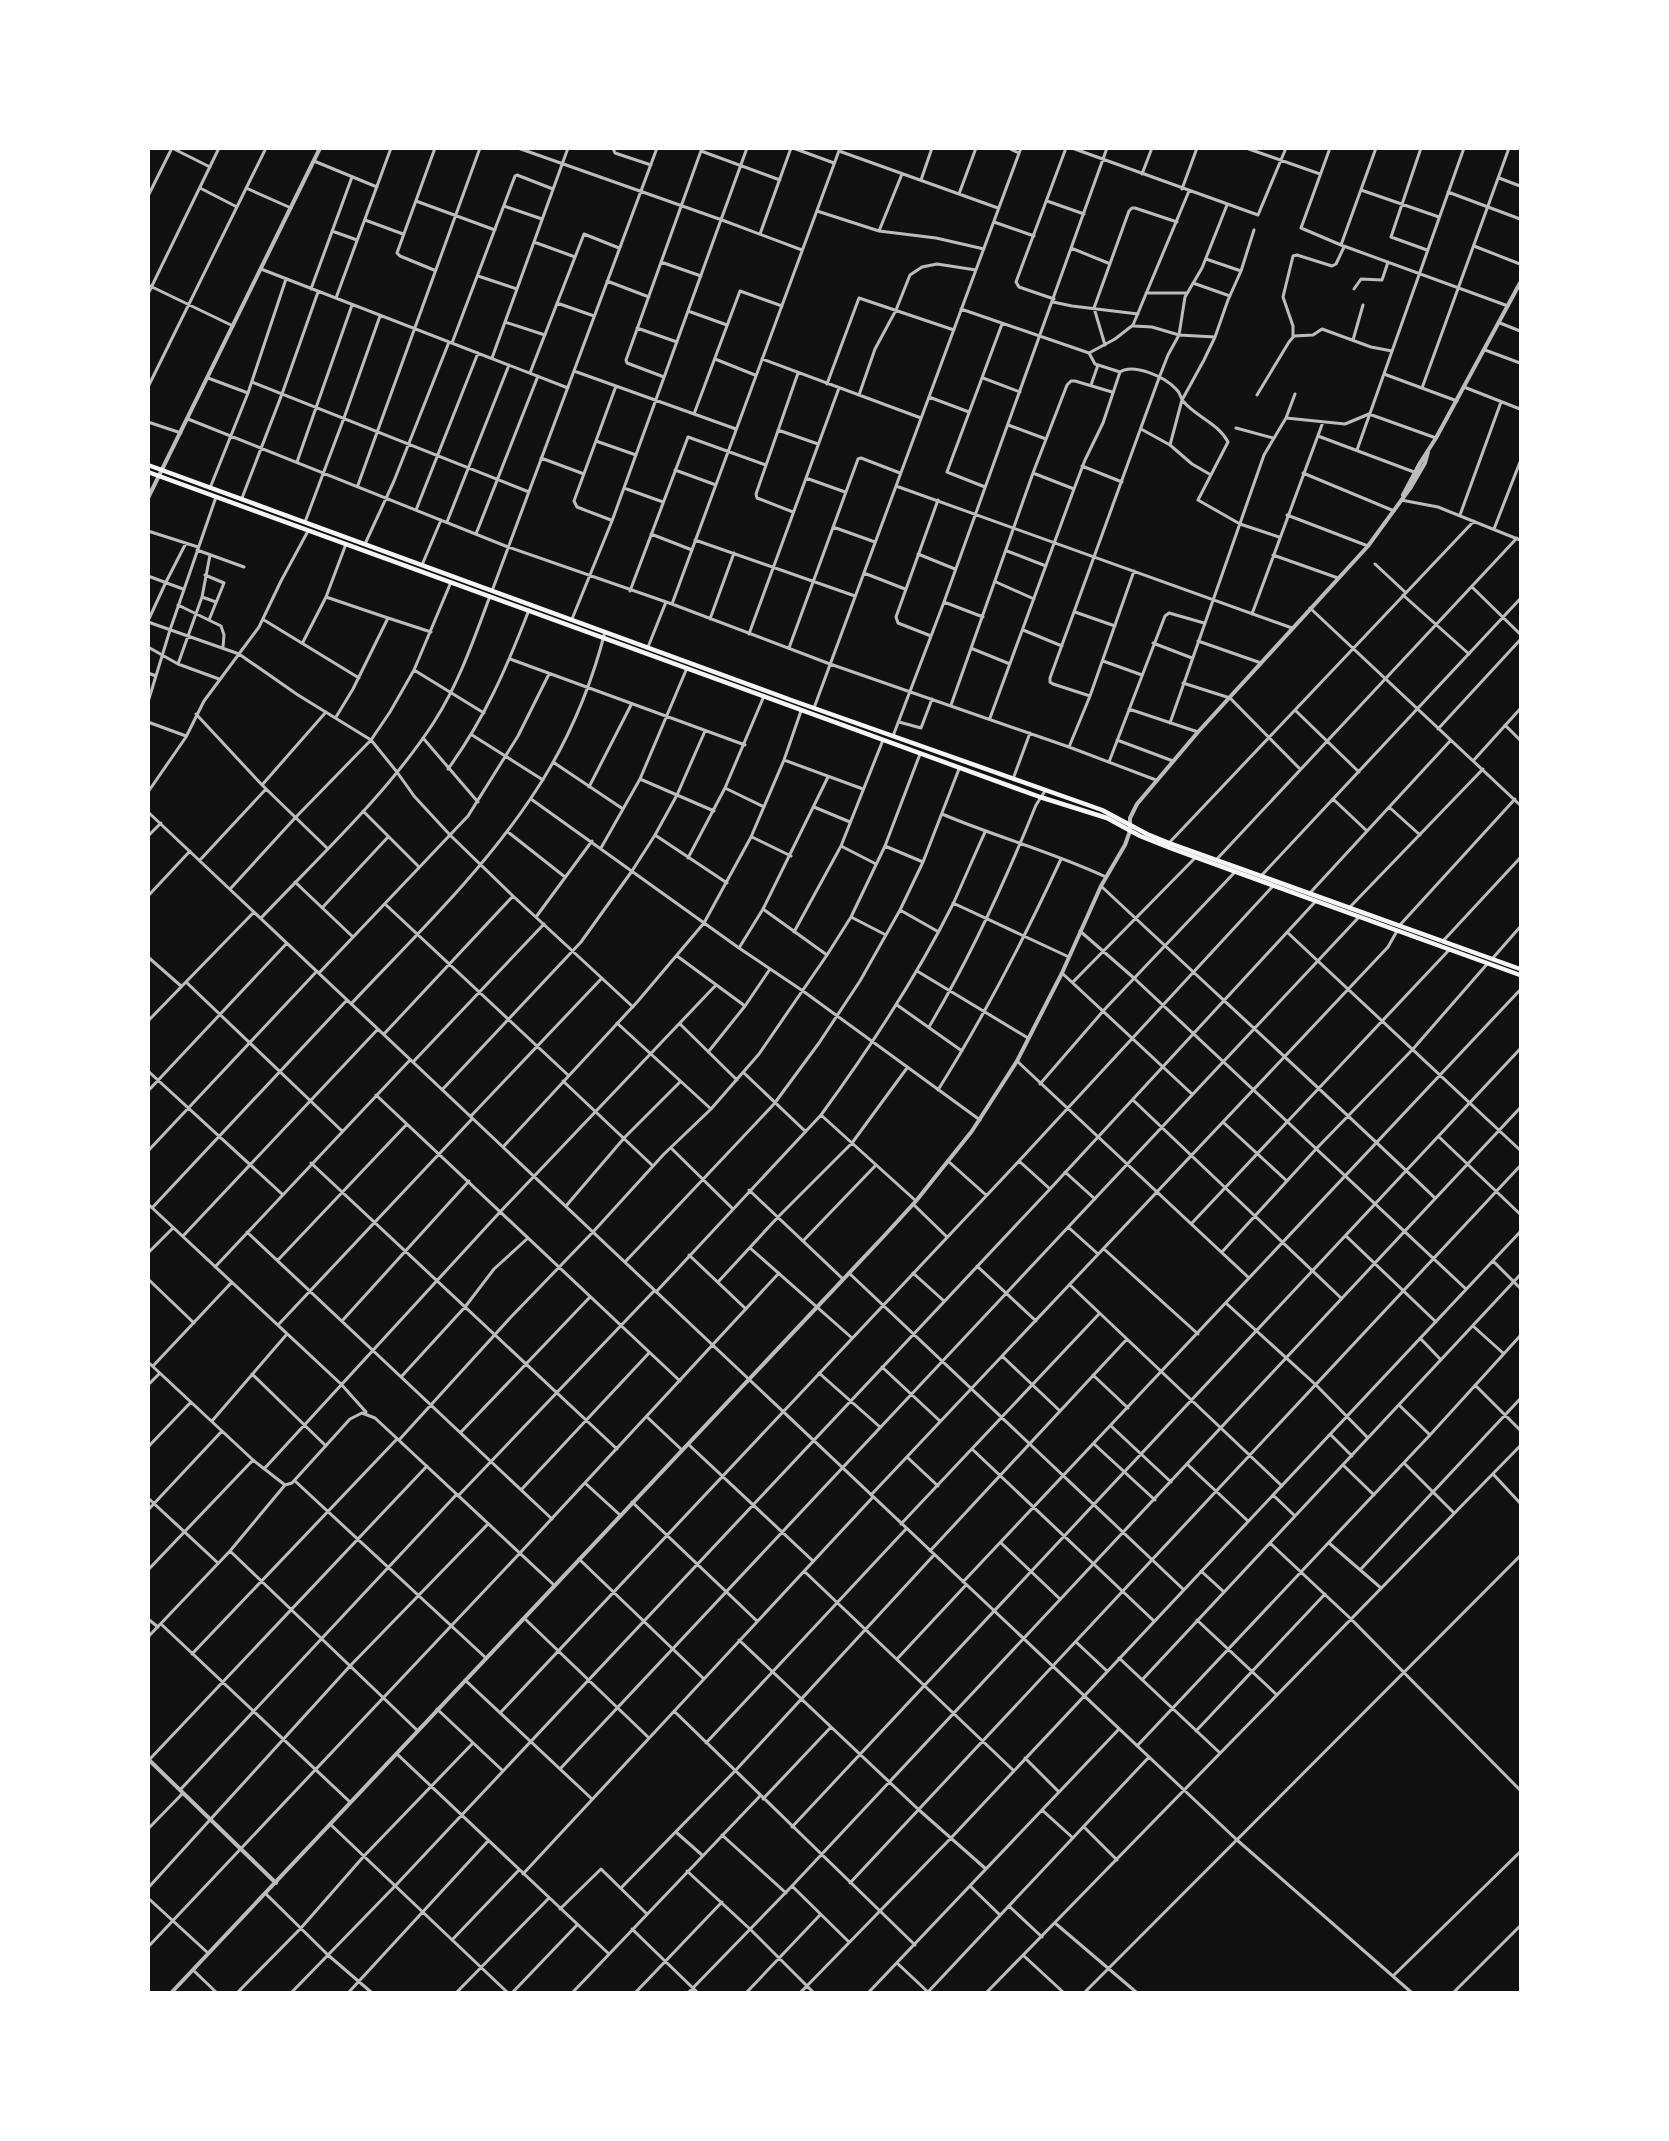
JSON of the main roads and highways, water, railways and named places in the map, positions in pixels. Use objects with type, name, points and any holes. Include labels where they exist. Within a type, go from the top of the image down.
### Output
[{"type":"main road","points":[[148,465],[160,473],[216,497],[378,548],[529,610],[648,647],[893,736],[920,753],[1040,797],[1107,818],[1130,831],[1195,858],[1359,917],[1443,941],[1521,975]]},
{"type":"main road","points":[[148,472],[160,473],[241,499],[346,544],[451,582],[572,620],[687,668],[883,739],[910,745],[1110,813],[1147,834],[1169,843],[1349,908],[1449,950],[1521,969]]},
{"type":"main road","points":[[375,554],[378,548]]}]
